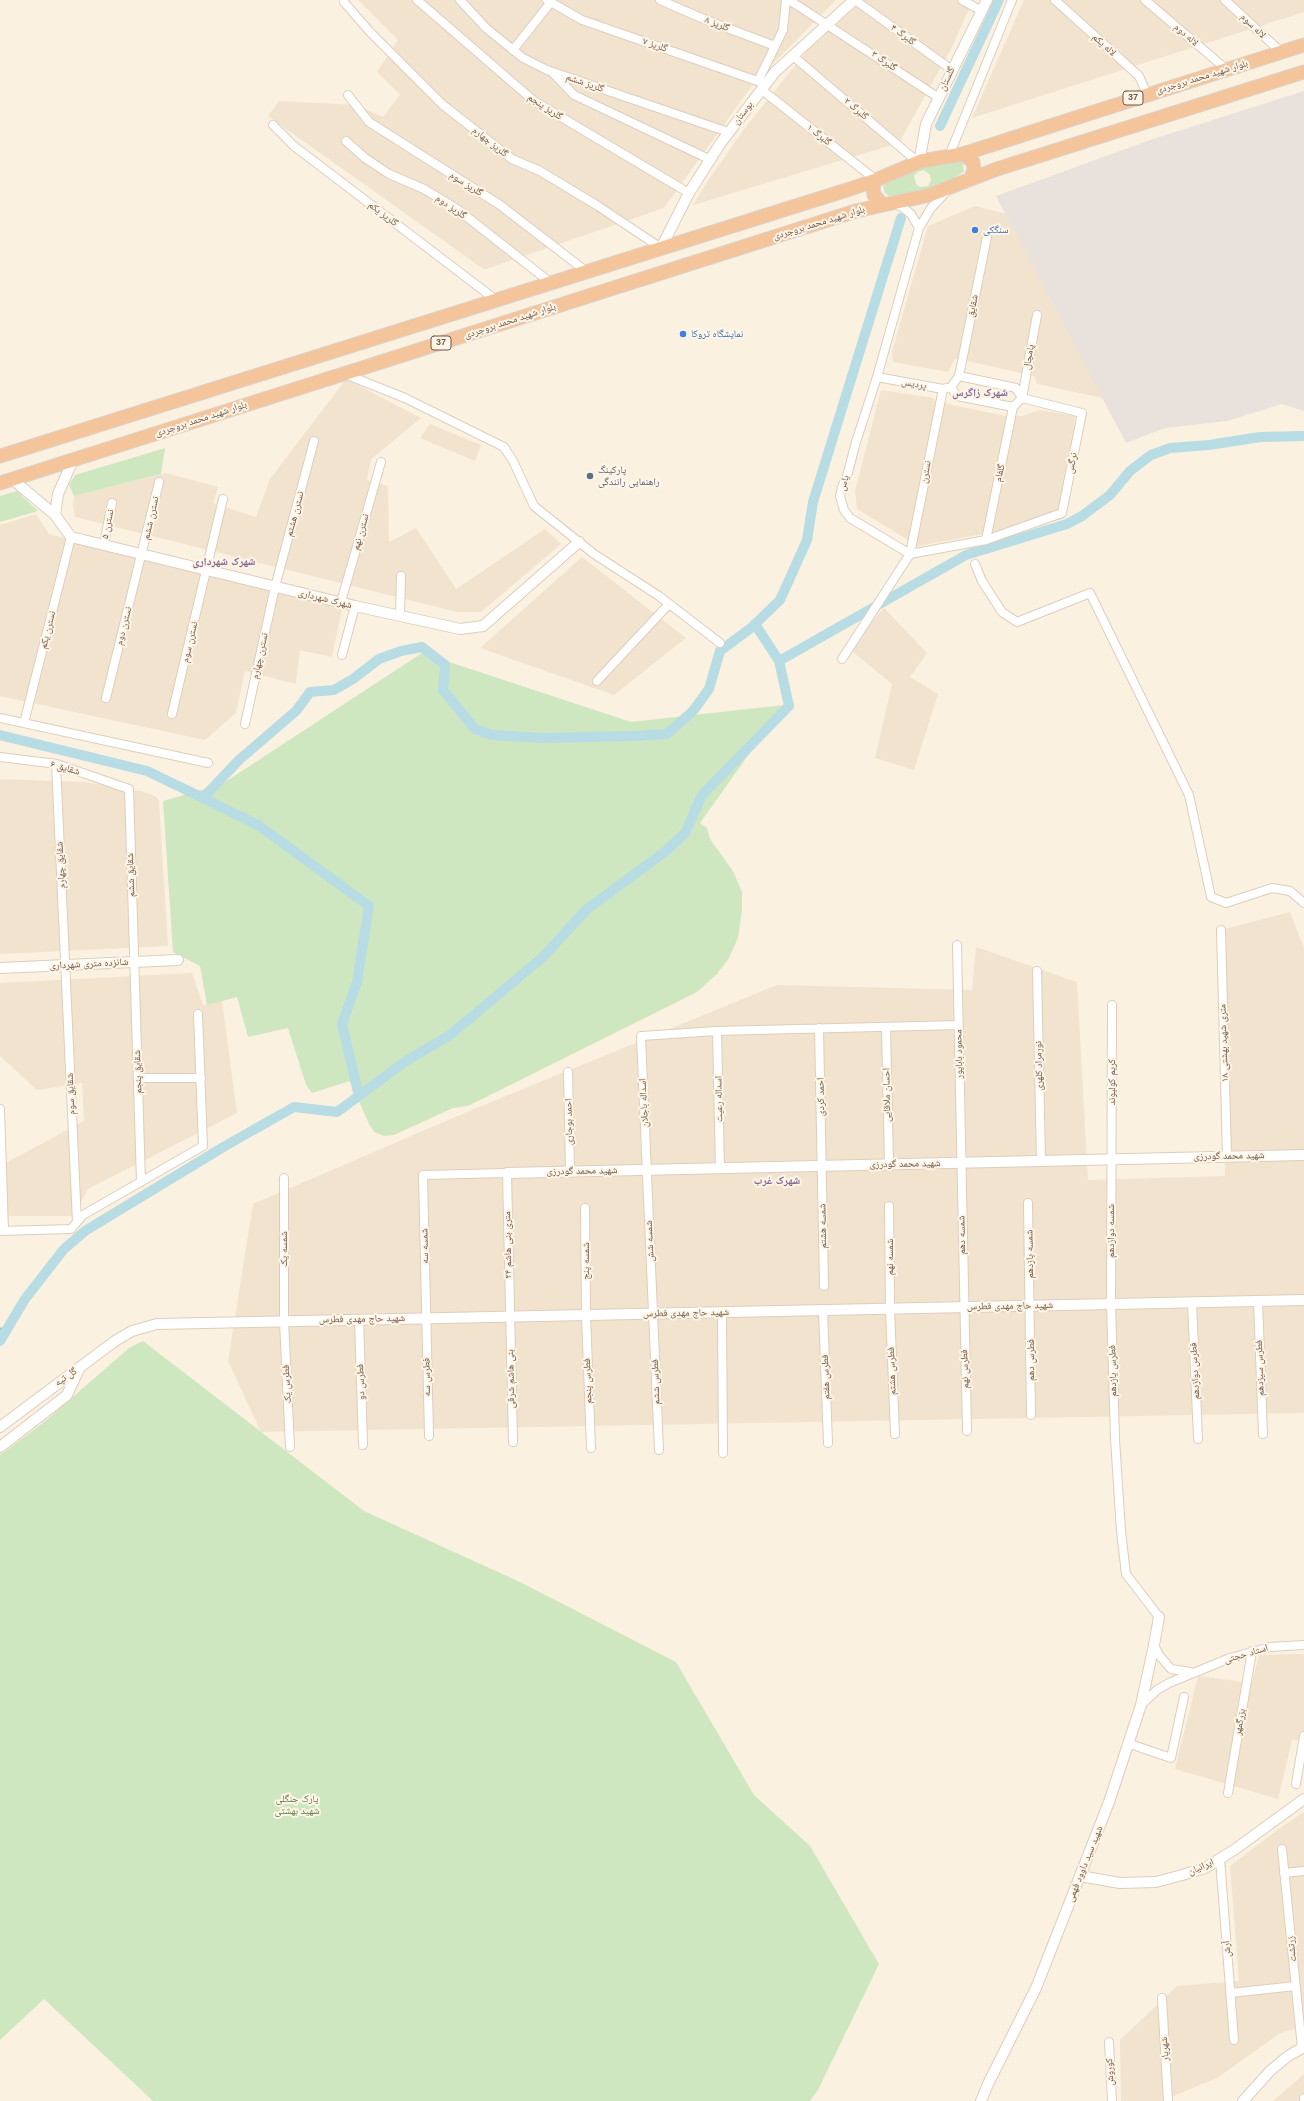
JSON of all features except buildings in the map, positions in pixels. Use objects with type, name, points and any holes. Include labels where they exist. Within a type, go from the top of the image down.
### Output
[{"type":"highway","name":"بلوار شهید محمد بروجردی","points":[[963,154],[1304,45]]},
{"type":"highway","name":"37","points":[[887,204],[930,194],[996,169],[1304,72]]},
{"type":"highway","name":"37","points":[[0,456],[876,180],[919,162],[963,154]]},
{"type":"highway","points":[[963,154],[973,162],[974,169],[971,179]]},
{"type":"highway","points":[[876,180],[873,187],[874,195],[887,204]]},
{"type":"highway","name":"بلوار شهید محمد بروجردی","points":[[6,481],[856,211],[887,204]]},
{"type":"street","name":"گلریز پنجم","points":[[417,0],[534,102],[689,193]]},
{"type":"street","name":"گلریز ششم","points":[[460,0],[486,28],[522,58],[551,71],[728,132]]},
{"type":"street","name":"گلریز ۸","points":[[660,0],[706,20],[775,46]]},
{"type":"street","points":[[762,85],[775,46],[783,30],[786,0]]},
{"type":"street","name":"گلبرگ ۳","points":[[789,0],[939,98]]},
{"type":"street","points":[[962,0],[982,11]]},
{"type":"street","name":"گلستان","points":[[919,162],[926,124],[987,0]]},
{"type":"street","points":[[949,156],[1012,0]]},
{"type":"street","name":"لاله یکم","points":[[1055,0],[1139,76],[1147,94]]},
{"type":"street","name":"لاله دوم","points":[[1145,0],[1226,69]]},
{"type":"street","name":"لاله سوم","points":[[1226,0],[1281,52]]},
{"type":"street","points":[[513,50],[549,1]]},
{"type":"street","name":"گلریز ۷","points":[[549,1],[582,20],[762,85]]},
{"type":"street","name":"بوستان","points":[[661,248],[689,193],[709,159],[762,85],[829,25],[852,1]]},
{"type":"street","name":"گلبرگ ۴","points":[[852,1],[952,70]]},
{"type":"street","name":"گلریز چهارم","points":[[344,2],[369,31],[449,110],[512,159],[540,170],[661,248]]},
{"type":"street","name":"گلبرگ ۲","points":[[793,56],[919,162]]},
{"type":"street","points":[[551,71],[574,95],[709,159]]},
{"type":"street","name":"گلبرگ ۱","points":[[762,85],[876,180]]},
{"type":"street","name":"گلریز سوم","points":[[348,95],[369,122],[500,205],[587,272]]},
{"type":"street","name":"گلریز یکم","points":[[273,125],[294,146],[496,300]]},
{"type":"street","name":"گلریز دوم","points":[[346,141],[365,158],[389,174],[424,189],[457,209],[551,283]]},
{"type":"street","name":"یاس","points":[[910,554],[850,518],[844,510],[840,496],[877,377],[919,228],[931,208],[951,186]]},
{"type":"street","points":[[887,204],[902,207],[911,214],[919,228]]},
{"type":"street","name":"شقایق","points":[[959,376],[987,237]]},
{"type":"street","name":"پامچال","points":[[1022,398],[1037,315]]},
{"type":"street","points":[[345,374],[405,398],[504,447],[513,461],[534,506],[579,542],[669,604],[720,643]]},
{"type":"street","points":[[959,376],[1016,388],[1022,398],[1013,407],[957,396],[952,387],[959,376]]},
{"type":"street","name":"پردیس","points":[[877,377],[943,389],[952,387]]},
{"type":"street","name":"نسترن","points":[[910,554],[943,389]]},
{"type":"street","name":"نرگس","points":[[986,540],[1062,513],[1082,413],[1022,398]]},
{"type":"street","name":"گلفام","points":[[986,540],[1013,407]]},
{"type":"street","name":"نسترن هشتم","points":[[276,587],[314,441]]},
{"type":"street","points":[[55,515],[58,494],[73,460]]},
{"type":"street","name":"نسترن نهم","points":[[341,602],[381,462]]},
{"type":"street","points":[[6,481],[55,515],[71,537]]},
{"type":"street","name":"نسترن ششم","points":[[143,553],[159,482]]},
{"type":"street","name":"نسترن سوم","points":[[172,714],[223,499]]},
{"type":"street","name":"نسترن ۵","points":[[104,544],[112,503]]},
{"type":"street","name":"شهرک شهرداری","points":[[71,537],[143,553],[354,606],[460,629],[483,626],[579,542]]},
{"type":"street","name":"نسترن یکم","points":[[24,723],[71,537]]},
{"type":"street","points":[[842,659],[865,621],[910,554],[986,540]]},
{"type":"street","name":"نسترن دوم","points":[[106,698],[143,553]]},
{"type":"street","points":[[976,564],[982,581],[1002,612],[1018,622],[1090,593],[1189,794],[1211,897],[1226,903],[1272,888],[1290,891],[1304,903]]},
{"type":"street","points":[[400,576],[400,616]]},
{"type":"street","name":"نسترن چهارم","points":[[245,724],[276,587]]},
{"type":"street","points":[[597,681],[669,604]]},
{"type":"street","points":[[342,655],[354,606]]},
{"type":"street","points":[[0,718],[208,764]]},
{"type":"street","name":"شقایق ۶","points":[[0,757],[56,764],[129,788]]},
{"type":"street","name":"شقایق چهارم","points":[[56,764],[65,966]]},
{"type":"street","name":"شقایق ششم","points":[[129,788],[134,962]]},
{"type":"street","name":"۱۸ متری شهید بهشتی","points":[[1221,930],[1227,1156]]},
{"type":"street","name":"محمود باباپور","points":[[957,945],[961,1162]]},
{"type":"street","name":"شانزده متری شهرداری","points":[[0,968],[178,960]]},
{"type":"street","name":"شقایق پنجم","points":[[134,962],[141,1182]]},
{"type":"street","name":"شقایق سوم","points":[[65,966],[77,1222]]},
{"type":"street","name":"نورمراد کلهری","points":[[1037,971],[1041,1161]]},
{"type":"street","name":"کریم کولیوند","points":[[1112,1005],[1112,1159]]},
{"type":"street","points":[[0,1109],[2,1231],[71,1229],[83,1215],[203,1146],[198,1014]]},
{"type":"street","points":[[717,1031],[958,1025]]},
{"type":"street","name":"احسان ملاقایی","points":[[886,1027],[889,1164]]},
{"type":"street","name":"احمد کردی","points":[[819,1028],[822,1166]]},
{"type":"street","name":"اسداله باجلان","points":[[647,1170],[641,1036],[717,1031]]},
{"type":"street","name":"اسداله رعیت","points":[[717,1031],[720,1168]]},
{"type":"street","name":"احمد بوجاری","points":[[568,1072],[570,1171]]},
{"type":"street","points":[[138,1078],[201,1078]]},
{"type":"street","name":"شهید محمد گودرزی","points":[[507,1173],[1304,1154]]},
{"type":"street","name":"شمسه دوازدهم","points":[[1111,1304],[1112,1159]]},
{"type":"street","name":"شمسه دهم","points":[[961,1162],[963,1307]]},
{"type":"street","name":"شمسه هشتم","points":[[822,1166],[824,1286]]},
{"type":"street","name":"شمسه شش","points":[[647,1170],[654,1313]]},
{"type":"street","name":"شمسه سه","points":[[426,1318],[423,1175],[507,1173]]},
{"type":"street","name":"۲۴ متری بنی هاشم","points":[[507,1173],[510,1316]]},
{"type":"street","name":"شمسه یک","points":[[284,1178],[284,1321]]},
{"type":"street","name":"شمسه یازدهم","points":[[1028,1203],[1031,1306]]},
{"type":"street","name":"شمسه نهم","points":[[890,1206],[890,1308]]},
{"type":"street","name":"شمسه پنج","points":[[585,1208],[586,1315]]},
{"type":"street","name":"شهید حاج مهدی فطرس","points":[[80,1367],[115,1341],[144,1327],[172,1323],[1304,1300]]},
{"type":"street","name":"فطرس سیزدهم","points":[[1258,1301],[1263,1434]]},
{"type":"street","name":"فطرس دوازدهم","points":[[1192,1302],[1198,1439]]},
{"type":"street","name":"فطرس یازدهم","points":[[1111,1304],[1115,1439],[1121,1531],[1126,1574],[1159,1617]]},
{"type":"street","name":"فطرس دهم","points":[[1031,1306],[1032,1415]]},
{"type":"street","name":"فطرس نهم","points":[[963,1307],[967,1431]]},
{"type":"street","name":"فطرس هشتم","points":[[890,1308],[895,1434]]},
{"type":"street","name":"فطرس هفتم","points":[[823,1310],[828,1443]]},
{"type":"street","points":[[722,1312],[723,1453]]},
{"type":"street","name":"فطرس ششم","points":[[654,1313],[659,1450]]},
{"type":"street","name":"فطرس پنجم","points":[[586,1315],[591,1448]]},
{"type":"street","name":"بنی هاشم شرقی","points":[[510,1316],[513,1442]]},
{"type":"street","name":"فطرس سه","points":[[426,1318],[429,1436]]},
{"type":"street","name":"فطرس دو","points":[[359,1319],[363,1445]]},
{"type":"street","name":"فطرس یک","points":[[284,1321],[290,1447]]},
{"type":"street","name":"گل تپه","points":[[0,1427],[80,1367]]},
{"type":"street","name":"گل تپه","points":[[0,1447],[67,1395],[80,1367]]},
{"type":"street","name":"شهید سید داوود فهمی","points":[[981,2101],[1036,1988],[1110,1802],[1130,1744],[1154,1645],[1159,1617]]},
{"type":"street","name":"استاد حجتی","points":[[1140,1705],[1157,1690],[1191,1672],[1252,1651],[1270,1647],[1304,1644]]},
{"type":"street","name":"استاد حجتی","points":[[1154,1645],[1159,1655],[1171,1669],[1191,1672]]},
{"type":"street","name":"بزرگمهر","points":[[1228,1794],[1252,1651]]},
{"type":"street","points":[[1130,1744],[1171,1758],[1184,1697]]},
{"type":"street","points":[[1296,1784],[1304,1736]]},
{"type":"street","name":"ایرانیان","points":[[1080,1876],[1120,1883],[1156,1882],[1205,1868],[1304,1799]]},
{"type":"street","name":"زرتشت","points":[[1282,1849],[1303,2048]]},
{"type":"street","name":"آرش","points":[[1220,1859],[1234,2040]]},
{"type":"street","points":[[1284,1873],[1304,1871]]},
{"type":"street","points":[[1231,1993],[1296,1986]]},
{"type":"street","name":"شهریار","points":[[1162,1998],[1168,2101]]},
{"type":"street","name":"کوروش","points":[[1109,2042],[1112,2101]]},
{"type":"street","points":[[1243,2101],[1270,2071],[1288,2056],[1303,2048]]},
{"type":"shaded area","points":[[358,0],[836,0],[753,84],[664,208],[486,269],[482,268],[268,116],[279,101],[355,105],[383,117],[400,95],[377,72],[398,40]]},
{"type":"shaded area","points":[[863,0],[973,0],[951,49],[899,143],[693,205],[707,182],[745,128],[806,52]]},
{"type":"shaded area","points":[[1024,0],[1304,0],[1304,12],[972,118]]},
{"type":"shaded area","points":[[1304,91],[1304,411],[1282,404],[1227,421],[1165,428],[1126,443],[996,196],[1153,139]]},
{"type":"shaded area","points":[[975,206],[1006,214],[1103,398],[1037,384],[1034,376],[955,359],[948,372],[893,362],[892,352],[928,226]]},
{"type":"shaded area","points":[[346,379],[421,418],[371,459],[367,480],[388,486],[389,542],[416,528],[456,589],[545,529],[561,544],[481,612],[457,612],[75,517],[73,507],[74,496],[166,473],[218,487],[213,503],[256,517],[270,479]]},
{"type":"shaded area","points":[[881,390],[934,398],[934,401],[1005,416],[1022,416],[1039,410],[1075,416],[1064,519],[918,546],[857,509],[855,491]]},
{"type":"shaded area","points":[[430,424],[481,445],[475,461],[420,438]]},
{"type":"shaded area","points":[[36,514],[49,534],[342,609],[332,657],[300,650],[296,684],[245,671],[236,713],[205,740],[0,696],[0,525]]},
{"type":"shaded area","points":[[582,557],[686,638],[614,695],[480,648]]},
{"type":"shaded area","points":[[884,608],[927,653],[910,677],[938,694],[914,770],[875,758],[892,684],[848,648]]},
{"type":"shaded area","points":[[0,779],[84,782],[141,791],[157,797],[159,801],[168,946],[0,954]]},
{"type":"shaded area","points":[[1290,912],[1304,948],[1304,1413],[261,1432],[228,1361],[253,1204],[462,1114],[777,985],[972,990],[976,947],[1077,982],[1088,1180],[1225,1176],[1221,930]]},
{"type":"shaded area","points":[[192,973],[203,1005],[222,1001],[237,1113],[88,1189],[73,1216],[0,1216],[0,1166],[84,1121],[82,1083],[37,1090],[0,1056],[0,983]]},
{"type":"shaded area","points":[[1304,1654],[1304,1741],[1292,1740],[1278,1799],[1175,1769],[1198,1676],[1252,1683],[1259,1655]]},
{"type":"shaded area","points":[[1304,1812],[1304,2025],[1279,2034],[1217,2078],[1161,2101],[1121,2101],[1120,2040],[1177,1986],[1239,1981],[1230,1866],[1280,1828]]},
{"type":"shaded area","points":[[1304,2074],[1304,2101],[1273,2101]]},
{"type":"green space","points":[[960,160],[963,164],[964,172],[944,184],[910,195],[889,196],[885,193],[883,186],[895,176],[933,164]],"holes":[[[924,170],[930,175],[931,181],[928,186],[920,187],[916,184],[914,176],[918,172]]]},
{"type":"green space","points":[[165,448],[161,474],[74,496],[69,485],[75,475]]},
{"type":"green space","points":[[17,491],[38,511],[0,522],[0,496]]},
{"type":"green space","points":[[422,653],[631,722],[784,705],[700,823],[707,828],[710,839],[733,871],[742,892],[742,911],[738,938],[729,958],[717,974],[697,992],[468,1106],[453,1108],[394,1135],[384,1136],[374,1132],[369,1124],[350,1081],[312,1093],[306,1085],[288,1028],[248,1037],[237,997],[207,1005],[200,966],[173,952],[163,801],[222,784]]},
{"type":"green space","name":"پارک جنگلی شهید بهشتی","points":[[143,1341],[364,1511],[520,1582],[676,1662],[754,1795],[810,1846],[879,1964],[818,2090],[810,2101],[153,2101],[44,1999],[0,2040],[0,1455],[44,1422],[129,1348]]},
{"type":"waterway","points":[[940,126],[999,0]]},
{"type":"waterway","points":[[0,735],[147,771],[203,798],[239,760],[296,711],[310,692],[334,690],[353,679],[379,659],[401,651],[422,647],[445,665],[443,690],[475,729],[492,735],[542,738],[667,734],[693,711],[709,689],[720,651],[751,628],[780,600],[807,540],[813,502],[901,218]]},
{"type":"waterway","points":[[0,1341],[25,1299],[64,1249],[85,1231],[225,1146],[294,1107],[337,1112],[406,1061],[450,1035],[543,957],[586,910],[666,851],[685,833],[702,795],[789,706],[779,661],[966,555],[1067,524],[1082,516],[1110,495],[1130,471],[1151,455],[1170,448],[1209,445],[1260,437],[1304,436]]},
{"type":"waterway","points":[[755,624],[779,661]]},
{"type":"waterway","points":[[203,798],[258,825],[369,906],[357,982],[342,1024],[359,1096]]},
{"type":"waterway","points":[[0,1329],[6,1329]]},
{"type":"place","name":"سنگکی","points":[[975,230]]},
{"type":"place","name":"نمایشگاه تروکا","points":[[683,334]]},
{"type":"place","name":"پارکینگ راهنمایی رانندگی","points":[[590,476]]},
{"type":"district","name":"شهرک زاگرس","points":[[980,393]]},
{"type":"district","name":"شهرک شهرداری","points":[[224,562]]},
{"type":"district","name":"شهرک غرب","points":[[777,1181]]}]
